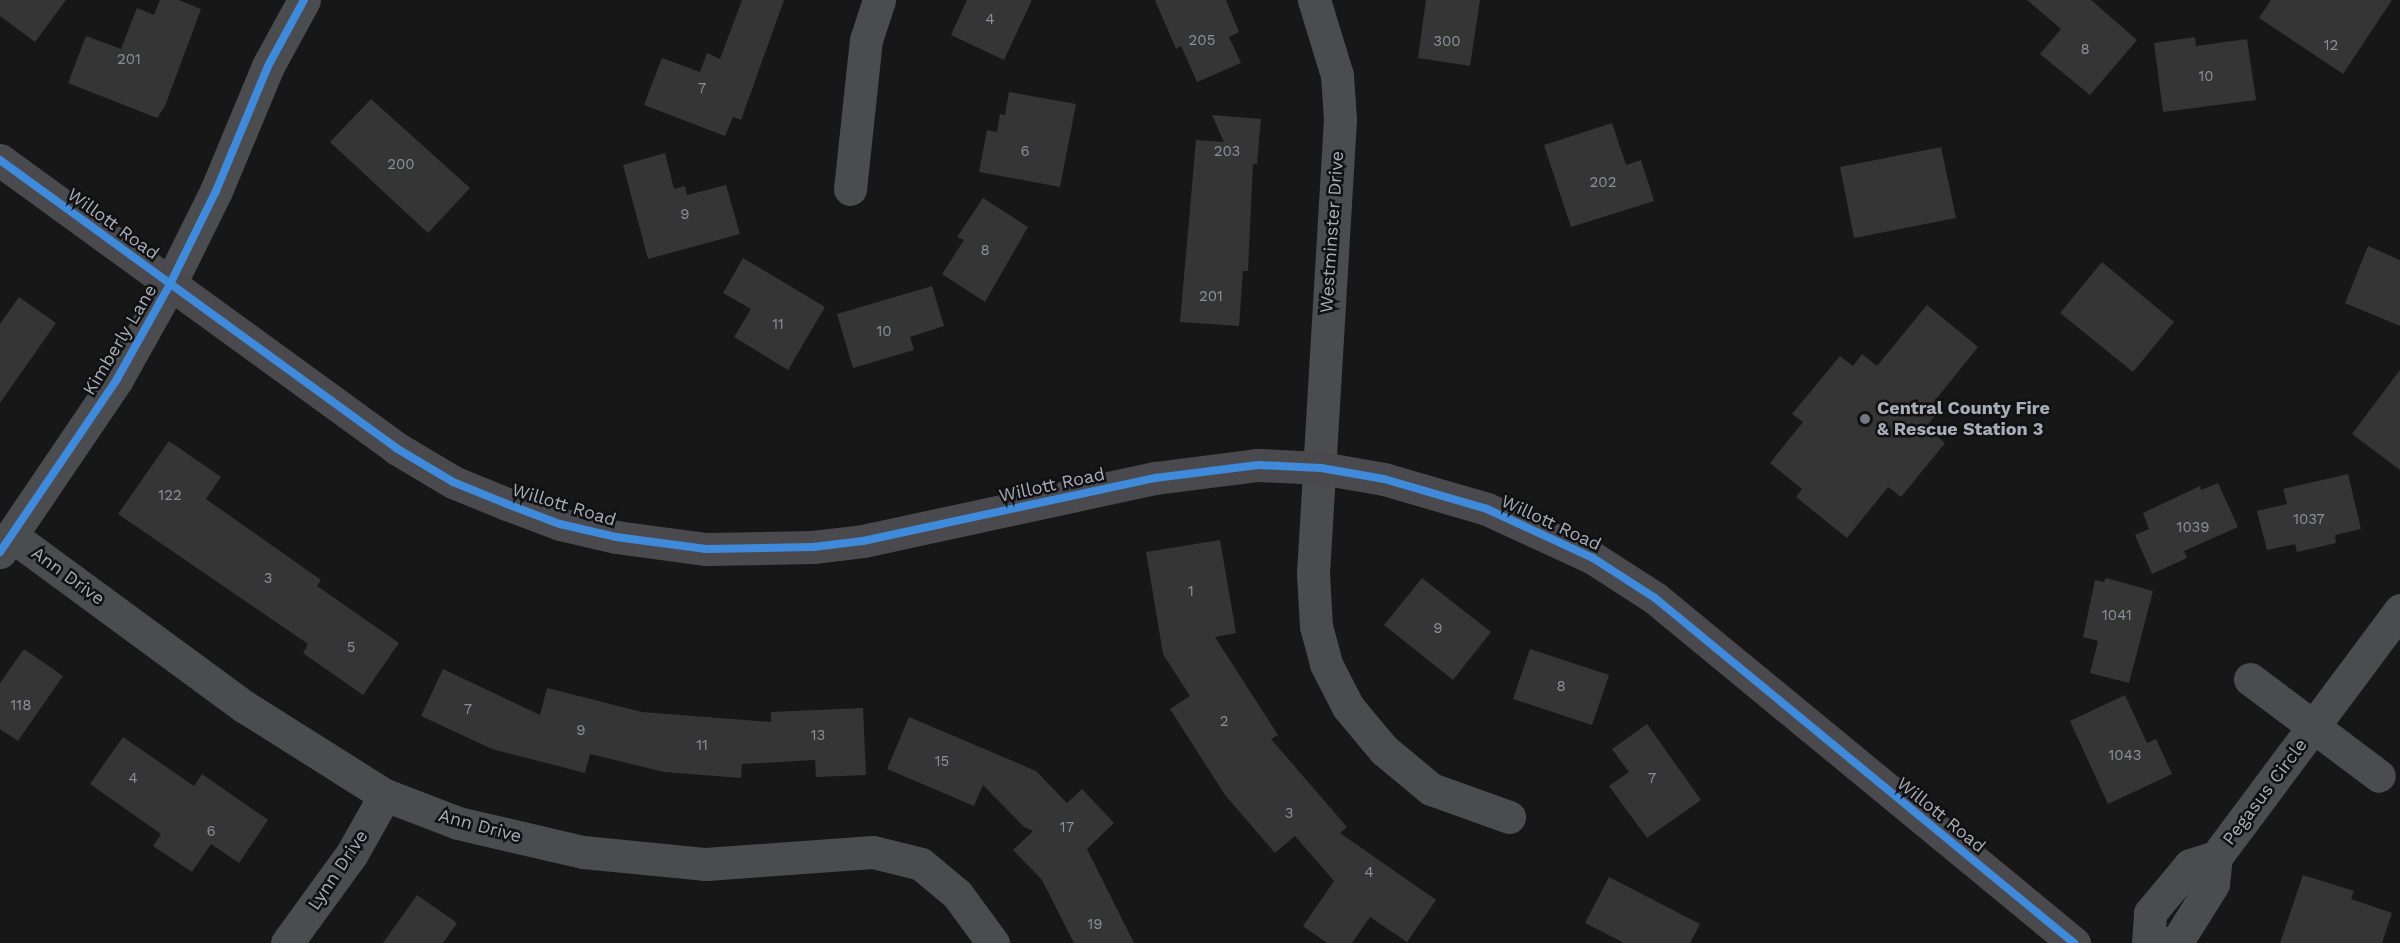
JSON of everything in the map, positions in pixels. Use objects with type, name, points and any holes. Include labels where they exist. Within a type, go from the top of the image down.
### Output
[{"type":"main road","name":"Willott Road","points":[[0,160],[341,410],[453,482],[560,524],[650,543],[706,549],[813,547],[863,541],[1155,478],[1258,465],[1321,468],[1438,492],[1527,525],[1593,558],[1655,598],[2073,943]]},
{"type":"street","name":"Kimberly Lane","points":[[6,544],[117,379],[171,284],[216,191],[268,66],[302,0]]},
{"type":"street","points":[[850,189],[866,40],[879,0]]},
{"type":"street","name":"Westminster Drive","points":[[1314,0],[1337,75],[1340,118],[1313,573],[1316,626],[1326,664],[1348,707],[1384,750],[1431,789],[1509,817]]},
{"type":"street","name":"Ann Drive","points":[[6,544],[245,706],[386,795],[458,823],[583,852],[706,864],[873,852],[921,864],[957,894],[993,943]]},
{"type":"street","name":"Pegasus Circle","points":[[2169,943],[2178,940],[2213,884],[2216,857],[2400,610]]},
{"type":"street","name":"Pegasus Circle","points":[[2250,679],[2379,776]]},
{"type":"street","name":"Lynn Drive","points":[[287,943],[351,855],[386,795]]},
{"type":"street","name":"Pegasus Circle","points":[[2148,943],[2150,913],[2190,865],[2216,857]]},
{"type":"building","points":[[0,0],[66,0],[35,42],[0,16]]},
{"type":"building","points":[[160,0],[179,0],[201,9],[165,106],[157,118],[68,83],[86,36],[121,49],[137,8],[154,15]]},
{"type":"building","points":[[742,0],[784,0],[741,120],[733,117],[725,136],[644,105],[662,58],[700,72],[707,53],[720,59]]},
{"type":"building","points":[[967,0],[1032,0],[1004,60],[951,35]]},
{"type":"building","points":[[1155,0],[1226,0],[1239,32],[1229,37],[1241,63],[1197,82],[1181,46],[1176,49]]},
{"type":"building","points":[[1426,0],[1480,0],[1470,66],[1418,58]]},
{"type":"building","points":[[2027,0],[2091,0],[2137,40],[2090,95],[2040,54],[2061,29]]},
{"type":"building","points":[[2271,0],[2392,0],[2343,74],[2259,18]]},
{"type":"building","points":[[2195,37],[2196,46],[2247,39],[2256,100],[2163,112],[2154,43]]},
{"type":"building","points":[[1009,92],[1076,104],[1060,187],[979,172],[987,130],[997,132],[1000,114],[1005,115]]},
{"type":"building","points":[[371,99],[470,188],[428,233],[330,142]]},
{"type":"building","points":[[1212,115],[1261,119],[1257,164],[1253,164],[1248,271],[1243,271],[1239,326],[1180,322],[1196,140],[1224,142]]},
{"type":"building","points":[[1612,123],[1626,165],[1641,160],[1654,201],[1571,227],[1544,145]]},
{"type":"building","points":[[1941,147],[1956,218],[1854,238],[1840,167]]},
{"type":"building","points":[[665,153],[674,189],[685,186],[687,195],[726,185],[740,234],[648,259],[623,165]]},
{"type":"building","points":[[983,198],[1028,227],[985,302],[942,274],[964,240],[957,237]]},
{"type":"building","points":[[2368,246],[2400,260],[2400,326],[2345,303]]},
{"type":"building","points":[[743,258],[825,307],[788,370],[734,337],[751,309],[723,293]]},
{"type":"building","points":[[2102,262],[2174,322],[2133,372],[2060,313]]},
{"type":"building","points":[[932,286],[944,326],[910,337],[914,350],[853,368],[837,314]]},
{"type":"building","points":[[19,297],[56,323],[0,403],[0,324]]},
{"type":"building","name":"Central County Fire & Rescue Station 3","points":[[1927,305],[1978,347],[1928,409],[1935,415],[1926,427],[1945,443],[1901,497],[1888,487],[1847,538],[1796,497],[1802,489],[1770,463],[1803,422],[1792,414],[1840,356],[1853,366],[1862,354],[1877,366]]},
{"type":"building","points":[[2400,370],[2400,470],[2352,434]]},
{"type":"building","points":[[169,441],[221,477],[206,499],[321,580],[317,586],[399,643],[363,695],[303,653],[308,644],[118,514]]},
{"type":"building","points":[[2348,474],[2361,529],[2335,535],[2336,543],[2297,552],[2295,544],[2267,550],[2257,511],[2287,504],[2283,489]]},
{"type":"building","points":[[2218,483],[2238,527],[2184,551],[2187,558],[2152,574],[2135,535],[2149,529],[2143,513],[2200,486],[2201,490]]},
{"type":"building","points":[[1220,540],[1236,633],[1215,637],[1278,735],[1271,739],[1347,827],[1340,833],[1436,900],[1407,942],[1370,917],[1352,943],[1327,943],[1303,926],[1334,881],[1295,836],[1275,853],[1225,795],[1170,709],[1190,696],[1163,654],[1146,552]]},
{"type":"building","points":[[1422,578],[1491,632],[1453,680],[1384,625]]},
{"type":"building","points":[[2106,578],[2153,591],[2129,683],[2090,673],[2098,641],[2083,637],[2095,580],[2104,582]]},
{"type":"building","points":[[24,649],[63,676],[18,741],[0,729],[0,683]]},
{"type":"building","points":[[1530,649],[1609,675],[1592,725],[1513,699]]},
{"type":"building","points":[[443,669],[540,715],[547,688],[642,712],[771,722],[771,712],[863,708],[866,775],[816,777],[815,760],[742,764],[741,778],[664,772],[590,754],[585,773],[492,749],[421,716]]},
{"type":"building","points":[[2125,695],[2147,743],[2156,739],[2172,774],[2108,804],[2070,721]]},
{"type":"building","points":[[909,717],[1036,771],[1067,803],[1082,789],[1114,823],[1087,849],[1134,943],[1074,943],[1042,880],[1013,850],[1033,831],[1024,827],[983,785],[974,806],[887,769]]},
{"type":"building","points":[[1647,724],[1701,800],[1647,838],[1609,786],[1629,772],[1612,749]]},
{"type":"building","points":[[123,737],[194,786],[202,774],[268,820],[239,863],[211,844],[192,872],[153,846],[161,834],[90,784]]},
{"type":"building","points":[[2303,875],[2354,891],[2351,899],[2392,913],[2382,943],[2280,943]]},
{"type":"building","points":[[1609,877],[1700,924],[1690,943],[1624,943],[1585,923]]},
{"type":"building","points":[[417,895],[457,923],[443,943],[383,943]]},
{"type":"cycle path","points":[[0,552],[117,379],[170,284],[216,191],[268,66],[304,0]]},
{"type":"cycle path","points":[[0,160],[396,448],[453,482],[560,524],[616,537],[706,549],[813,547],[863,541],[1155,478],[1258,465],[1321,468],[1384,479],[1487,509],[1593,558],[1655,598],[2074,943]]},
{"type":"place","name":"Central County Fire & Rescue Station 3","points":[[1865,419]]}]
